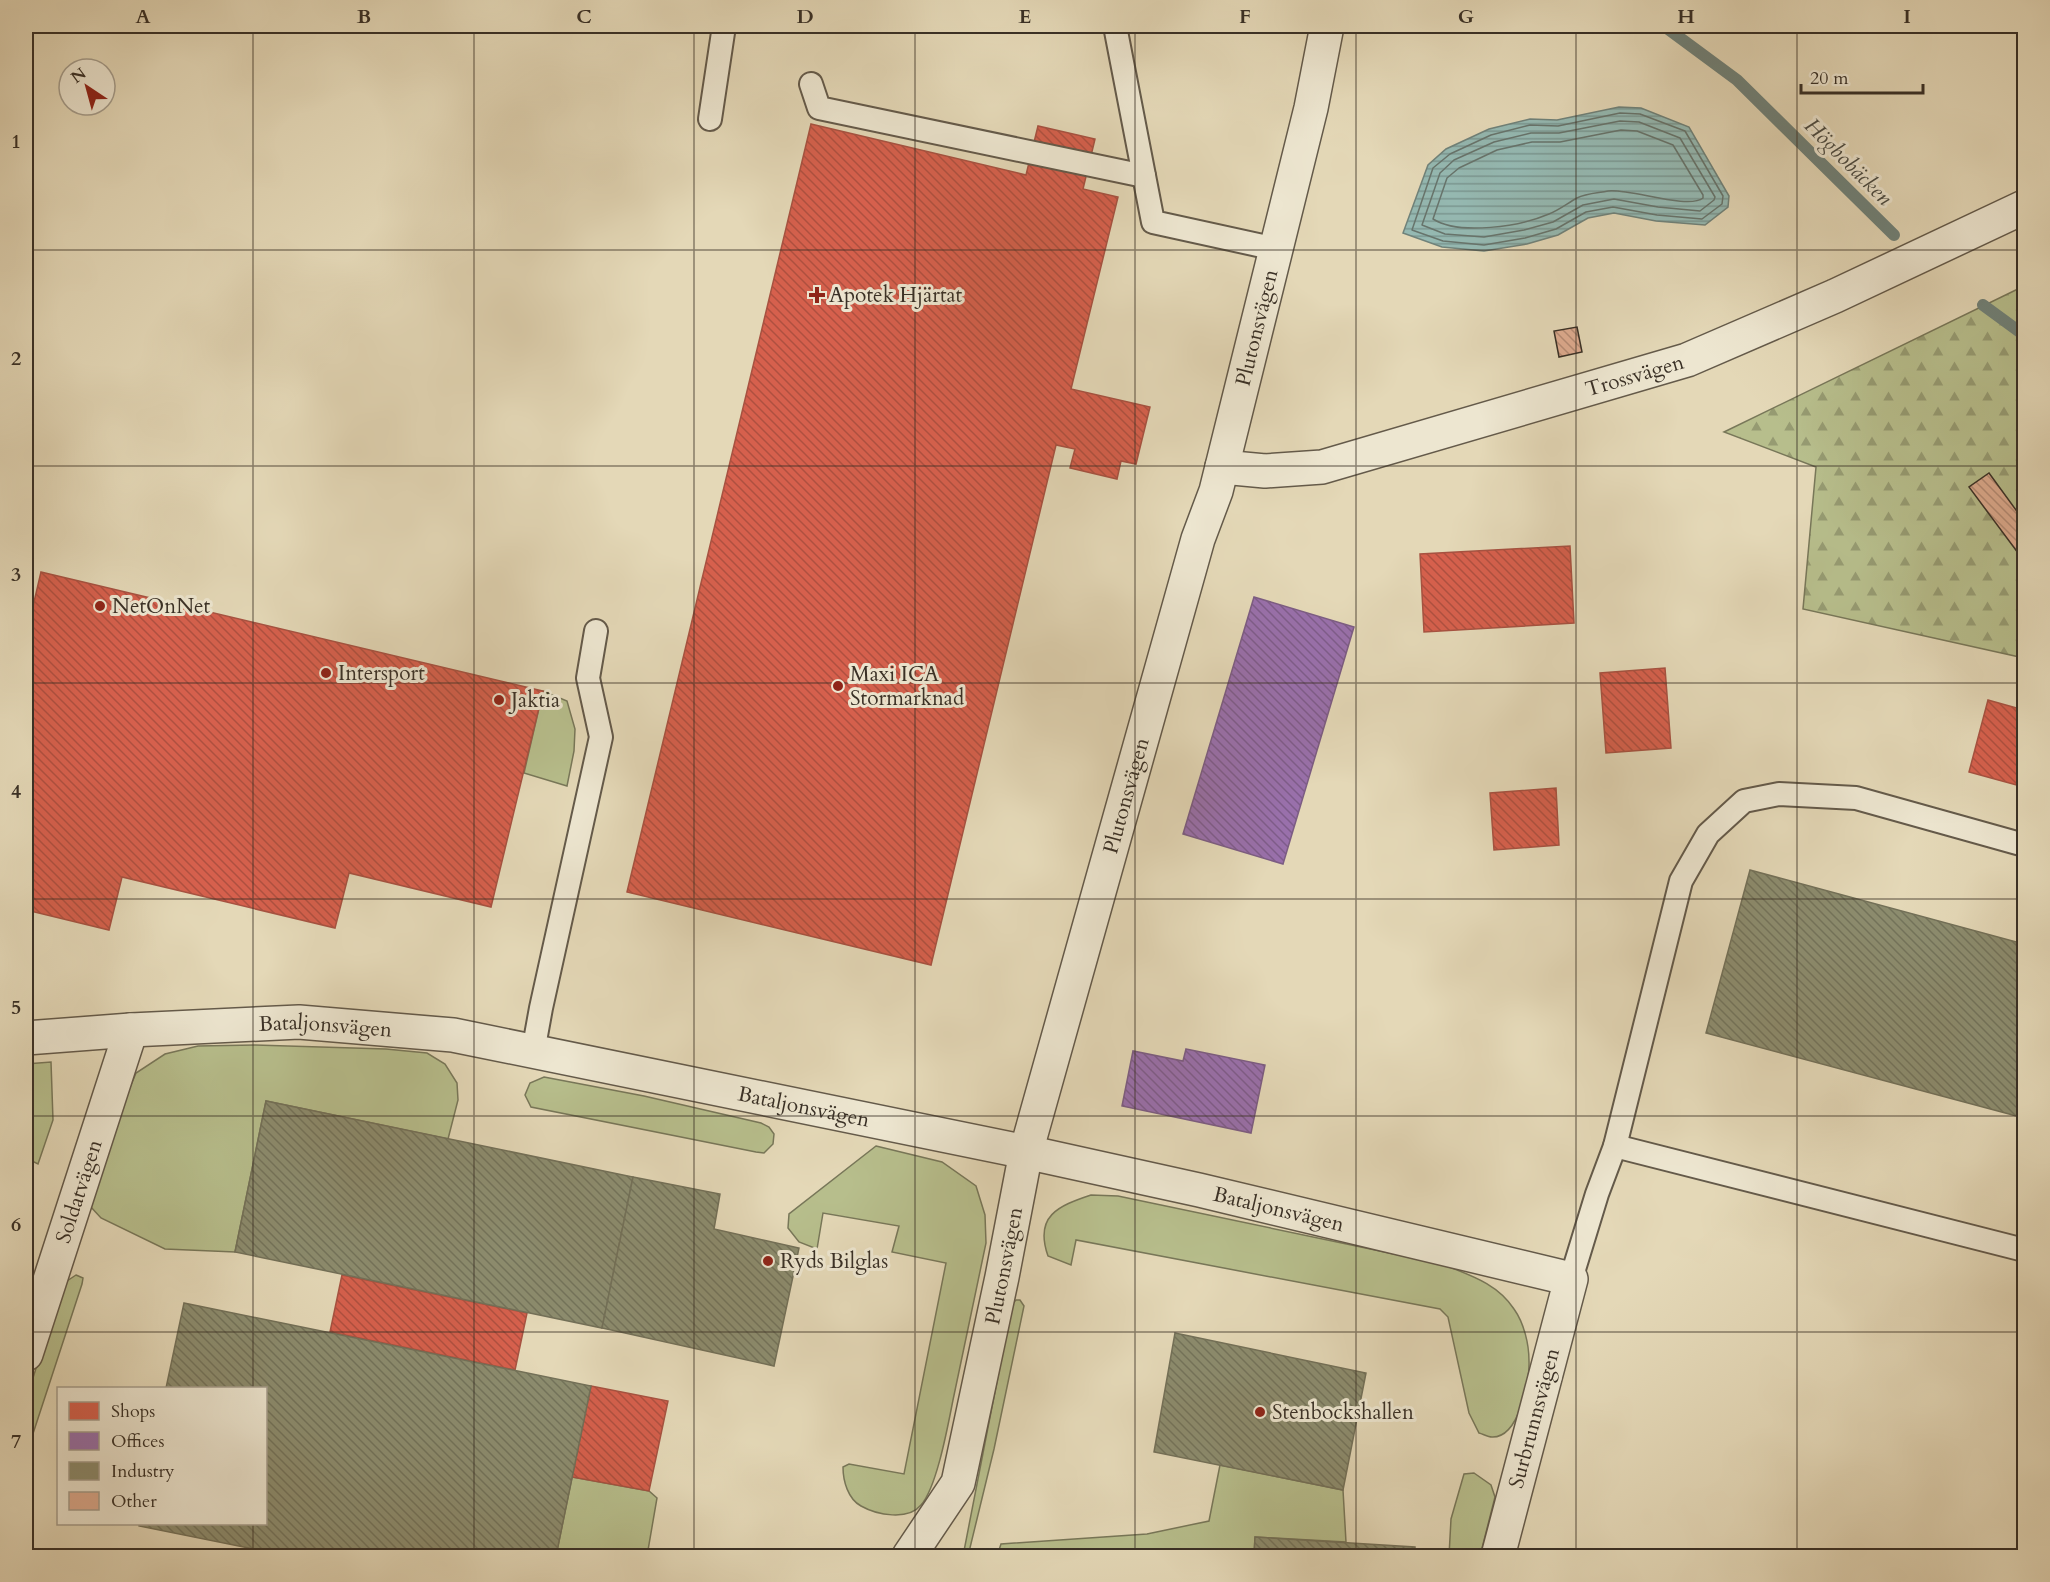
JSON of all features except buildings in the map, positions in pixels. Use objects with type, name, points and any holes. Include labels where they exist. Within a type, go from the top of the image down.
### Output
[{"type":"street","name":"Plutonsvägen","points":[[909,1557],[958,1483],[1026,1152],[1198,539],[1222,467],[1311,108],[1327,26]]},
{"type":"street","name":"Trossvägen","points":[[1222,467],[1266,471],[1322,467],[1687,360],[1835,296],[2025,207]]},
{"type":"street","name":"Bataljonsvägen","points":[[26,1038],[131,1030],[299,1022],[453,1035],[1026,1152],[1199,1190],[1571,1279]]},
{"type":"street","name":"Soldatvägen","points":[[26,1354],[131,1030]]},
{"type":"street","name":"Surbrunnsvägen","points":[[1498,1557],[1571,1279]]},
{"type":"lane","points":[[710,120],[724,26]]},
{"type":"lane","points":[[1115,26],[1153,222],[1276,249]]},
{"type":"lane","points":[[811,84],[819,108],[1144,176]]},
{"type":"lane","points":[[533,1052],[601,737],[588,678],[596,631]]},
{"type":"lane","points":[[1571,1279],[1597,1194],[1615,1146],[1681,881],[1708,834],[1744,801],[1779,794],[1856,798],[2025,845]]},
{"type":"lane","points":[[1615,1146],[2025,1250]]},
{"type":"green space","points":[[2024,286],[2024,658],[1803,609],[1816,467],[1724,432]]},
{"type":"green space","points":[[543,691],[567,701],[575,729],[574,751],[567,786],[524,773]]},
{"type":"green space","points":[[255,1045],[386,1049],[427,1053],[445,1064],[457,1083],[458,1100],[448,1139],[266,1101],[235,1252],[165,1249],[101,1218],[90,1206],[125,1099],[136,1073],[165,1054],[198,1046]]},
{"type":"green space","points":[[51,1062],[53,1120],[38,1164],[26,1158],[26,1064]]},
{"type":"green space","points":[[544,1077],[644,1096],[761,1123],[769,1127],[774,1134],[773,1144],[764,1153],[756,1152],[531,1107],[525,1095],[530,1083]]},
{"type":"green space","points":[[876,1146],[942,1162],[976,1186],[985,1215],[986,1243],[937,1470],[921,1505],[901,1515],[875,1512],[856,1503],[847,1489],[843,1467],[849,1464],[904,1474],[946,1263],[892,1252],[899,1226],[823,1213],[817,1249],[799,1242],[788,1228],[789,1214]]},
{"type":"green space","points":[[1091,1195],[1118,1196],[1442,1264],[1482,1281],[1507,1300],[1521,1321],[1527,1341],[1529,1370],[1525,1394],[1516,1419],[1501,1435],[1489,1437],[1479,1433],[1469,1413],[1448,1317],[1440,1309],[1076,1240],[1071,1265],[1048,1256],[1044,1242],[1047,1222],[1059,1209]]},
{"type":"green space","points":[[76,1275],[83,1278],[82,1284],[26,1455],[26,1400],[61,1289]]},
{"type":"green space","points":[[1020,1300],[1024,1306],[994,1449],[968,1556],[963,1556],[1012,1304]]},
{"type":"green space","points":[[1220,1465],[1343,1490],[1346,1542],[1255,1537],[1254,1556],[997,1556],[1001,1544],[1147,1534],[1209,1521]]},
{"type":"green space","points":[[1474,1473],[1491,1485],[1495,1497],[1480,1556],[1449,1556],[1451,1519],[1464,1474]]},
{"type":"green space","points":[[572,1477],[649,1491],[657,1498],[647,1556],[556,1556]]},
{"type":"water","points":[[1619,107],[1641,108],[1689,127],[1729,196],[1728,207],[1705,225],[1656,221],[1614,213],[1588,218],[1558,235],[1527,244],[1484,251],[1442,247],[1403,233],[1428,165],[1446,149],[1489,129],[1530,119],[1557,120]]},
{"type":"waterway","name":"Högbobäcken","points":[[1664,26],[1737,80],[1894,235]]},
{"type":"waterway","name":"Högbobäcken","points":[[1983,305],[2024,335]]},
{"type":"place","name":"Apotek Hjärtat","points":[[817,295]]},
{"type":"place","name":"NetOnNet","points":[[100,606]]},
{"type":"place","name":"Intersport","points":[[326,673]]},
{"type":"place","name":"Maxi ICA Stormarknad","points":[[838,686]]},
{"type":"place","name":"Jaktia","points":[[499,700]]},
{"type":"place","name":"Ryds Bilglas","points":[[768,1261]]},
{"type":"place","name":"Stenbockshallen","points":[[1260,1412]]}]
